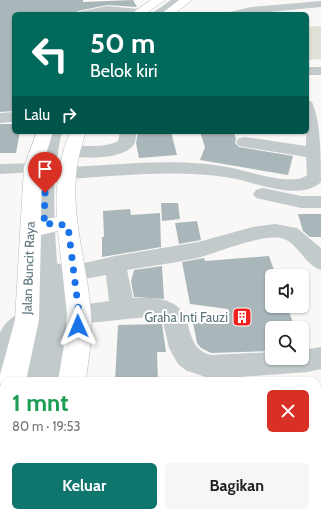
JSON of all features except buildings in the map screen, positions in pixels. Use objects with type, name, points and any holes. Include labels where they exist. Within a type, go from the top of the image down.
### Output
[{"type":"main road","points":[[142,12],[159,0]]},
{"type":"main road","points":[[170,12],[186,0]]},
{"type":"main road","name":"Jalan Buncit Raya","points":[[44,134],[33,168],[49,226],[74,273],[79,314],[77,350],[73,377]]},
{"type":"main road","name":"Jalan Buncit Raya","points":[[13,377],[49,226],[66,200],[71,138]]},
{"type":"street","points":[[143,12],[167,0]]},
{"type":"street","points":[[160,12],[179,0]]},
{"type":"street","points":[[242,12],[277,3],[302,0]]},
{"type":"street","points":[[277,3],[321,4]]},
{"type":"street","points":[[92,12],[107,9],[132,12]]},
{"type":"street","points":[[309,71],[321,71]]},
{"type":"street","points":[[67,173],[146,164],[231,173],[272,183],[302,184],[310,182],[316,176],[316,153],[314,124],[309,110]]},
{"type":"street","points":[[0,118],[12,117]]},
{"type":"street","points":[[53,134],[49,146],[46,168],[49,226],[61,309],[60,364],[57,377]]},
{"type":"street","points":[[35,377],[40,354],[45,310],[49,226],[52,194],[60,143],[71,138],[99,152],[116,149],[126,144],[128,134]]},
{"type":"street","points":[[245,142],[316,153]]},
{"type":"street","points":[[146,164],[151,178],[185,177],[301,202],[321,202]]},
{"type":"street","points":[[0,169],[33,168]]},
{"type":"street","points":[[74,273],[115,264],[198,250],[253,234],[275,231],[290,233],[301,241],[321,262]]},
{"type":"street","points":[[115,264],[123,310]]},
{"type":"street","points":[[79,314],[144,307],[156,307],[166,310],[173,318],[184,353],[200,365],[211,367],[308,362],[321,358]]},
{"type":"street","points":[[0,360],[12,335],[27,320]]},
{"type":"shaded area","points":[[321,26],[321,59],[309,60],[309,27]]},
{"type":"place","name":"Graha Inti Fauzi","points":[[242,317]]},
{"type":"route","points":[[45,193],[44,225],[63,223],[68,226],[79,314],[78,326]]}]
